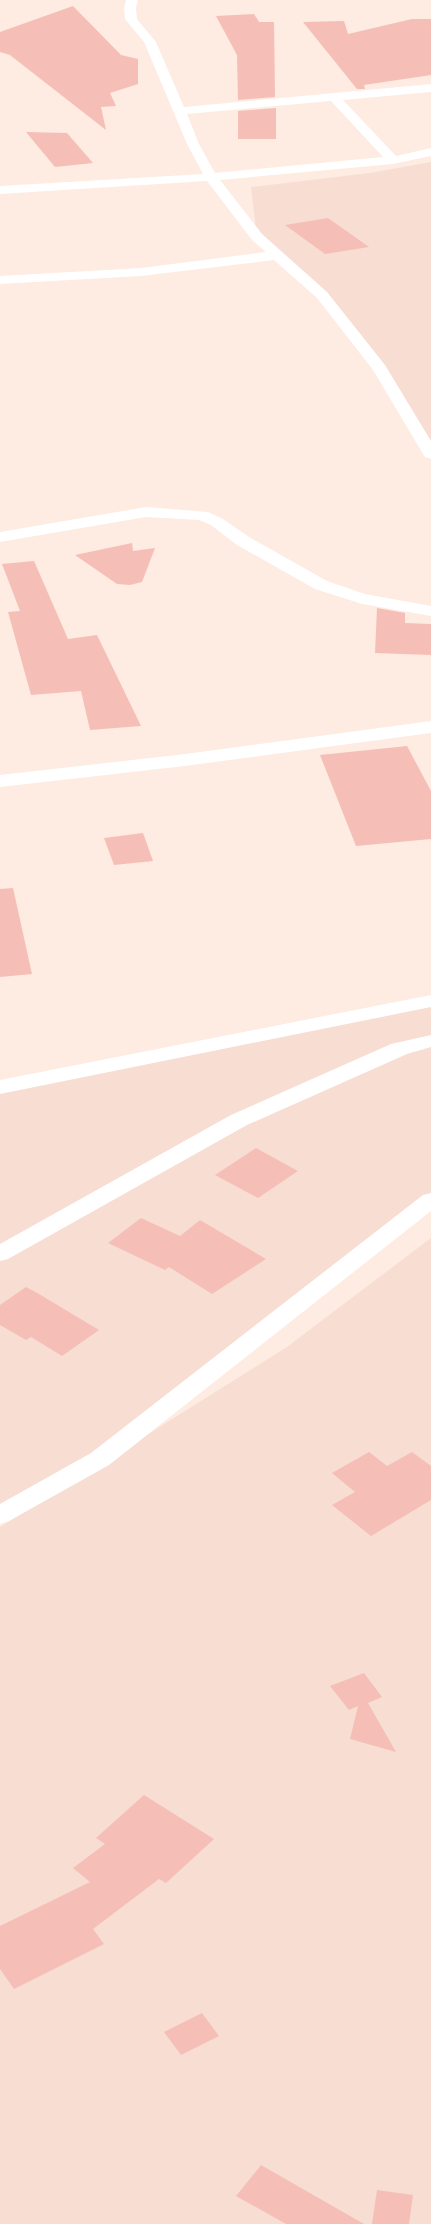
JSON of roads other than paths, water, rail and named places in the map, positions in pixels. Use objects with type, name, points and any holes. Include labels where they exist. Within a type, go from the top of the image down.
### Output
[{"type":"street","points":[[132,0],[128,13],[129,17],[148,37],[193,144],[211,177],[257,237],[322,295],[380,368],[431,454]]},
{"type":"street","points":[[180,111],[431,88]]},
{"type":"street","points":[[334,97],[393,160]]},
{"type":"street","points":[[0,190],[211,177],[393,160],[431,152]]},
{"type":"street","points":[[0,280],[141,272],[277,255]]},
{"type":"street","points":[[0,537],[146,512],[202,515],[217,522],[243,541],[321,585],[362,600],[431,611]]},
{"type":"street","points":[[0,781],[193,759],[431,727]]},
{"type":"street","points":[[0,1087],[431,1002]]},
{"type":"street","points":[[0,1254],[239,1120],[399,1049],[431,1041]]},
{"type":"street","points":[[0,1515],[100,1459],[431,1200]]}]
